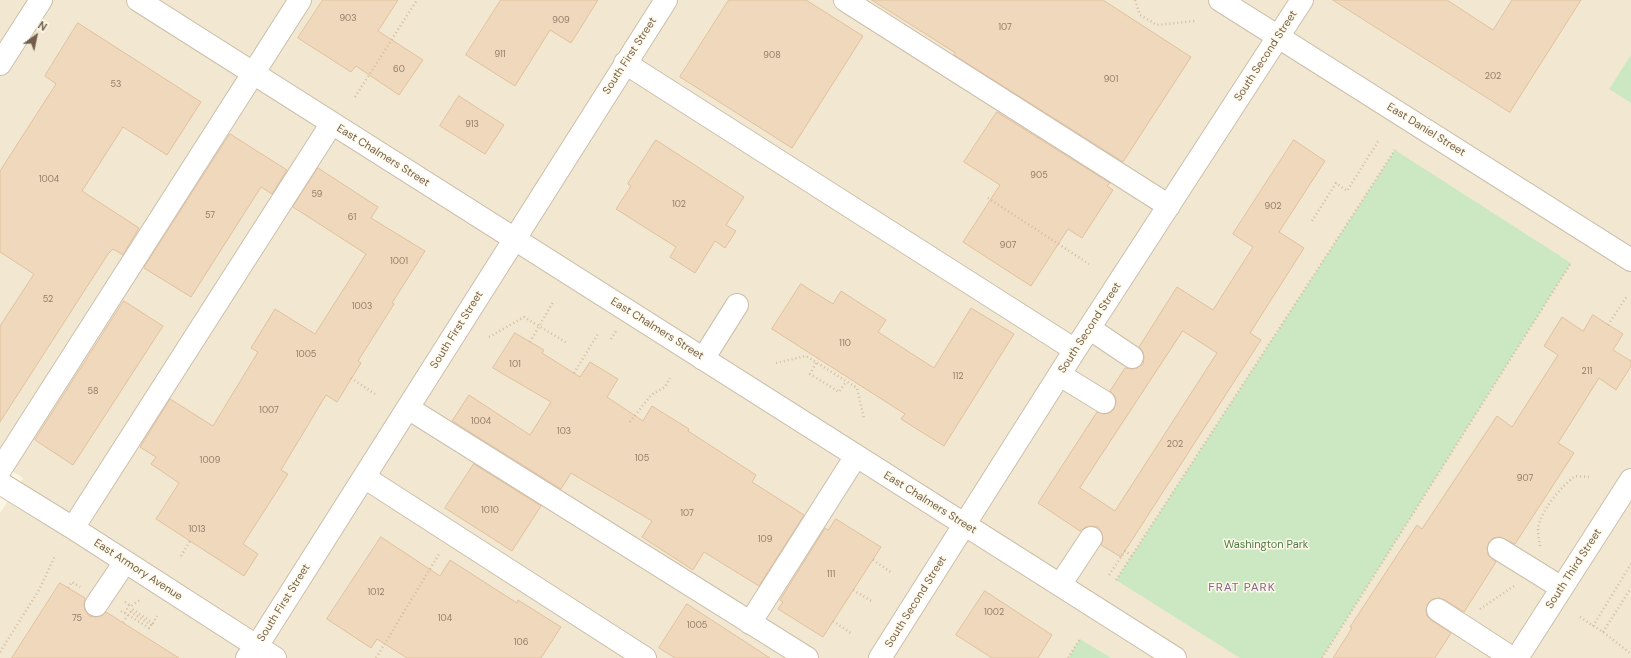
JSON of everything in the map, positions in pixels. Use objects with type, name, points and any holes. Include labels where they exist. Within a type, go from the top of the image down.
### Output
[{"type":"street","points":[[0,64],[41,0]]},
{"type":"street","name":"East Chalmers Street","points":[[138,0],[1175,658]]},
{"type":"street","points":[[0,470],[300,0]]},
{"type":"street","name":"South First Street","points":[[252,652],[666,0]]},
{"type":"street","points":[[845,0],[1169,206]]},
{"type":"street","name":"East Daniel Street","points":[[1220,0],[1631,260]]},
{"type":"street","name":"South Second Street","points":[[880,658],[1089,328],[1302,0]]},
{"type":"street","points":[[625,63],[1075,350]]},
{"type":"street","points":[[73,528],[332,123]]},
{"type":"street","points":[[703,359],[737,305]]},
{"type":"street","points":[[1089,328],[1132,357]]},
{"type":"street","points":[[1060,375],[1104,402]]},
{"type":"street","points":[[408,408],[807,658]]},
{"type":"street","points":[[750,623],[856,456]]},
{"type":"street","points":[[364,477],[645,658]]},
{"type":"street","name":"South Third Street","points":[[1517,658],[1562,588],[1624,507],[1631,480]]},
{"type":"street","name":"East Armory Avenue","points":[[0,483],[129,564],[252,652],[275,658]]},
{"type":"street","points":[[1060,585],[1091,538]]},
{"type":"street","points":[[1499,549],[1562,588]]},
{"type":"street","points":[[108,610],[129,564]]},
{"type":"street","points":[[1438,610],[1512,658]]},
{"type":"path","points":[[355,96],[417,0]]},
{"type":"path","points":[[1135,0],[1140,15],[1157,26],[1195,20]]},
{"type":"path","points":[[1312,221],[1336,183],[1347,190],[1379,140]]},
{"type":"path","points":[[1116,580],[1395,150]]},
{"type":"path","points":[[988,198],[1089,264]]},
{"type":"path","points":[[1322,658],[1572,263]]},
{"type":"path","points":[[1608,325],[1627,296]]},
{"type":"path","points":[[530,342],[553,302]]},
{"type":"path","points":[[489,337],[524,317],[567,343]]},
{"type":"path","points":[[574,373],[599,332]]},
{"type":"path","points":[[776,363],[806,356],[857,388],[864,419]]},
{"type":"path","points":[[816,363],[810,374],[840,392],[846,382]]},
{"type":"path","points":[[351,378],[375,394]]},
{"type":"path","points":[[630,422],[651,395],[665,387],[670,378]]},
{"type":"path","points":[[1541,553],[1538,530],[1542,516],[1561,487],[1575,476],[1590,477]]},
{"type":"path","points":[[376,658],[452,534]]},
{"type":"path","points":[[181,556],[190,541]]},
{"type":"path","points":[[1109,575],[1125,551],[1132,556]]},
{"type":"path","points":[[0,652],[39,590],[55,556]]},
{"type":"path","points":[[872,560],[892,573]]},
{"type":"path","points":[[1593,626],[1631,564]]},
{"type":"path","points":[[68,588],[72,582],[79,587]]},
{"type":"path","points":[[1473,613],[1518,584]]},
{"type":"path","points":[[1603,632],[1631,588]]},
{"type":"path","points":[[853,590],[872,602]]},
{"type":"path","points":[[108,610],[130,605],[142,599]]},
{"type":"path","points":[[128,615],[148,629],[151,625],[130,612],[132,609],[153,623],[157,616]]},
{"type":"path","points":[[1580,618],[1603,632],[1630,653]]},
{"type":"path","points":[[833,621],[852,634]]},
{"type":"path","points":[[1068,658],[1080,639]]},
{"type":"shaded area","points":[[0,0],[1631,0],[1631,658],[0,658],[0,513],[23,478],[0,463]]},
{"type":"green space","points":[[1631,55],[1631,103],[1609,89]]},
{"type":"green space","name":"Washington Park","points":[[1395,150],[1571,263],[1322,658],[1240,658],[1116,580]]},
{"type":"green space","points":[[1080,639],[1111,658],[1068,658]]},
{"type":"building","points":[[323,0],[398,0],[378,31],[423,60],[399,95],[356,66],[351,72],[298,38]]},
{"type":"building","points":[[501,0],[598,0],[571,43],[550,30],[515,86],[466,55]]},
{"type":"building","points":[[729,0],[806,0],[863,36],[792,148],[680,77]]},
{"type":"building","points":[[872,0],[1103,0],[1191,57],[1123,162],[954,55],[955,53]]},
{"type":"building","points":[[1333,0],[1447,0],[1493,30],[1512,0],[1581,0],[1510,112]]},
{"type":"building","points":[[78,23],[201,102],[167,155],[123,127],[82,191],[139,228],[123,255],[113,249],[108,254],[0,422],[0,326],[34,274],[0,252],[0,171],[56,84],[45,76]]},
{"type":"building","points":[[459,96],[504,125],[485,154],[440,126]]},
{"type":"building","points":[[997,112],[1110,183],[1107,186],[1113,190],[1082,238],[1068,229],[1031,286],[963,242],[1000,185],[964,162]]},
{"type":"building","points":[[230,134],[287,170],[272,194],[261,187],[191,297],[144,268]]},
{"type":"building","points":[[656,140],[744,197],[726,225],[736,231],[725,248],[715,241],[695,273],[670,257],[676,247],[616,209],[631,186],[628,184]]},
{"type":"building","points":[[1294,140],[1325,161],[1279,232],[1304,248],[1250,333],[1261,340],[1121,557],[1101,545],[1103,539],[1102,533],[1098,527],[1086,527],[1080,531],[1038,503],[1097,412],[1104,414],[1110,413],[1114,409],[1116,402],[1115,396],[1110,391],[1125,368],[1137,368],[1143,364],[1143,352],[1139,347],[1177,287],[1213,310],[1253,247],[1233,234]],"holes":[[[1183,331],[1217,353],[1115,511],[1080,488]]]},
{"type":"building","points":[[318,168],[378,207],[371,218],[425,251],[358,361],[361,363],[337,402],[326,395],[281,470],[288,474],[243,544],[258,554],[244,576],[156,519],[179,483],[151,464],[156,457],[140,447],[170,399],[213,426],[258,352],[251,348],[275,309],[315,334],[366,254],[293,207]]},
{"type":"building","points":[[801,284],[833,304],[841,291],[886,320],[878,332],[934,368],[971,308],[1014,334],[944,446],[901,419],[905,414],[772,329]]},
{"type":"building","points":[[124,301],[163,326],[73,465],[35,440]]},
{"type":"building","points":[[1593,315],[1623,334],[1613,350],[1631,361],[1631,366],[1616,390],[1599,378],[1558,443],[1574,453],[1515,544],[1500,537],[1493,538],[1489,542],[1487,548],[1488,555],[1496,562],[1464,612],[1439,598],[1433,599],[1428,603],[1426,610],[1427,616],[1451,633],[1435,658],[1333,658],[1352,628],[1350,627],[1417,525],[1422,529],[1497,416],[1512,427],[1558,355],[1544,346],[1562,317],[1583,331]]},
{"type":"building","points":[[515,333],[544,350],[542,353],[580,377],[590,362],[618,379],[607,397],[643,421],[652,406],[689,429],[688,431],[756,475],[752,482],[804,515],[759,586],[704,552],[693,570],[642,537],[652,521],[571,473],[561,489],[452,421],[469,395],[530,435],[551,402],[493,368]]},
{"type":"building","points":[[474,464],[541,506],[512,551],[445,508]]},
{"type":"building","points":[[836,519],[881,547],[823,637],[778,609],[783,602],[780,600],[825,528],[828,530]]},
{"type":"building","points":[[381,537],[440,576],[450,560],[517,603],[518,600],[561,627],[541,658],[407,658],[377,639],[371,648],[327,619]]},
{"type":"building","points":[[60,583],[85,598],[85,610],[89,616],[101,616],[106,612],[179,658],[12,658]]},
{"type":"building","points":[[985,591],[1052,635],[1038,658],[992,658],[956,635]]},
{"type":"building","points":[[687,604],[770,658],[675,658],[659,648]]},
{"type":"district","name":"FRAT PARK","points":[[1242,588]]}]
